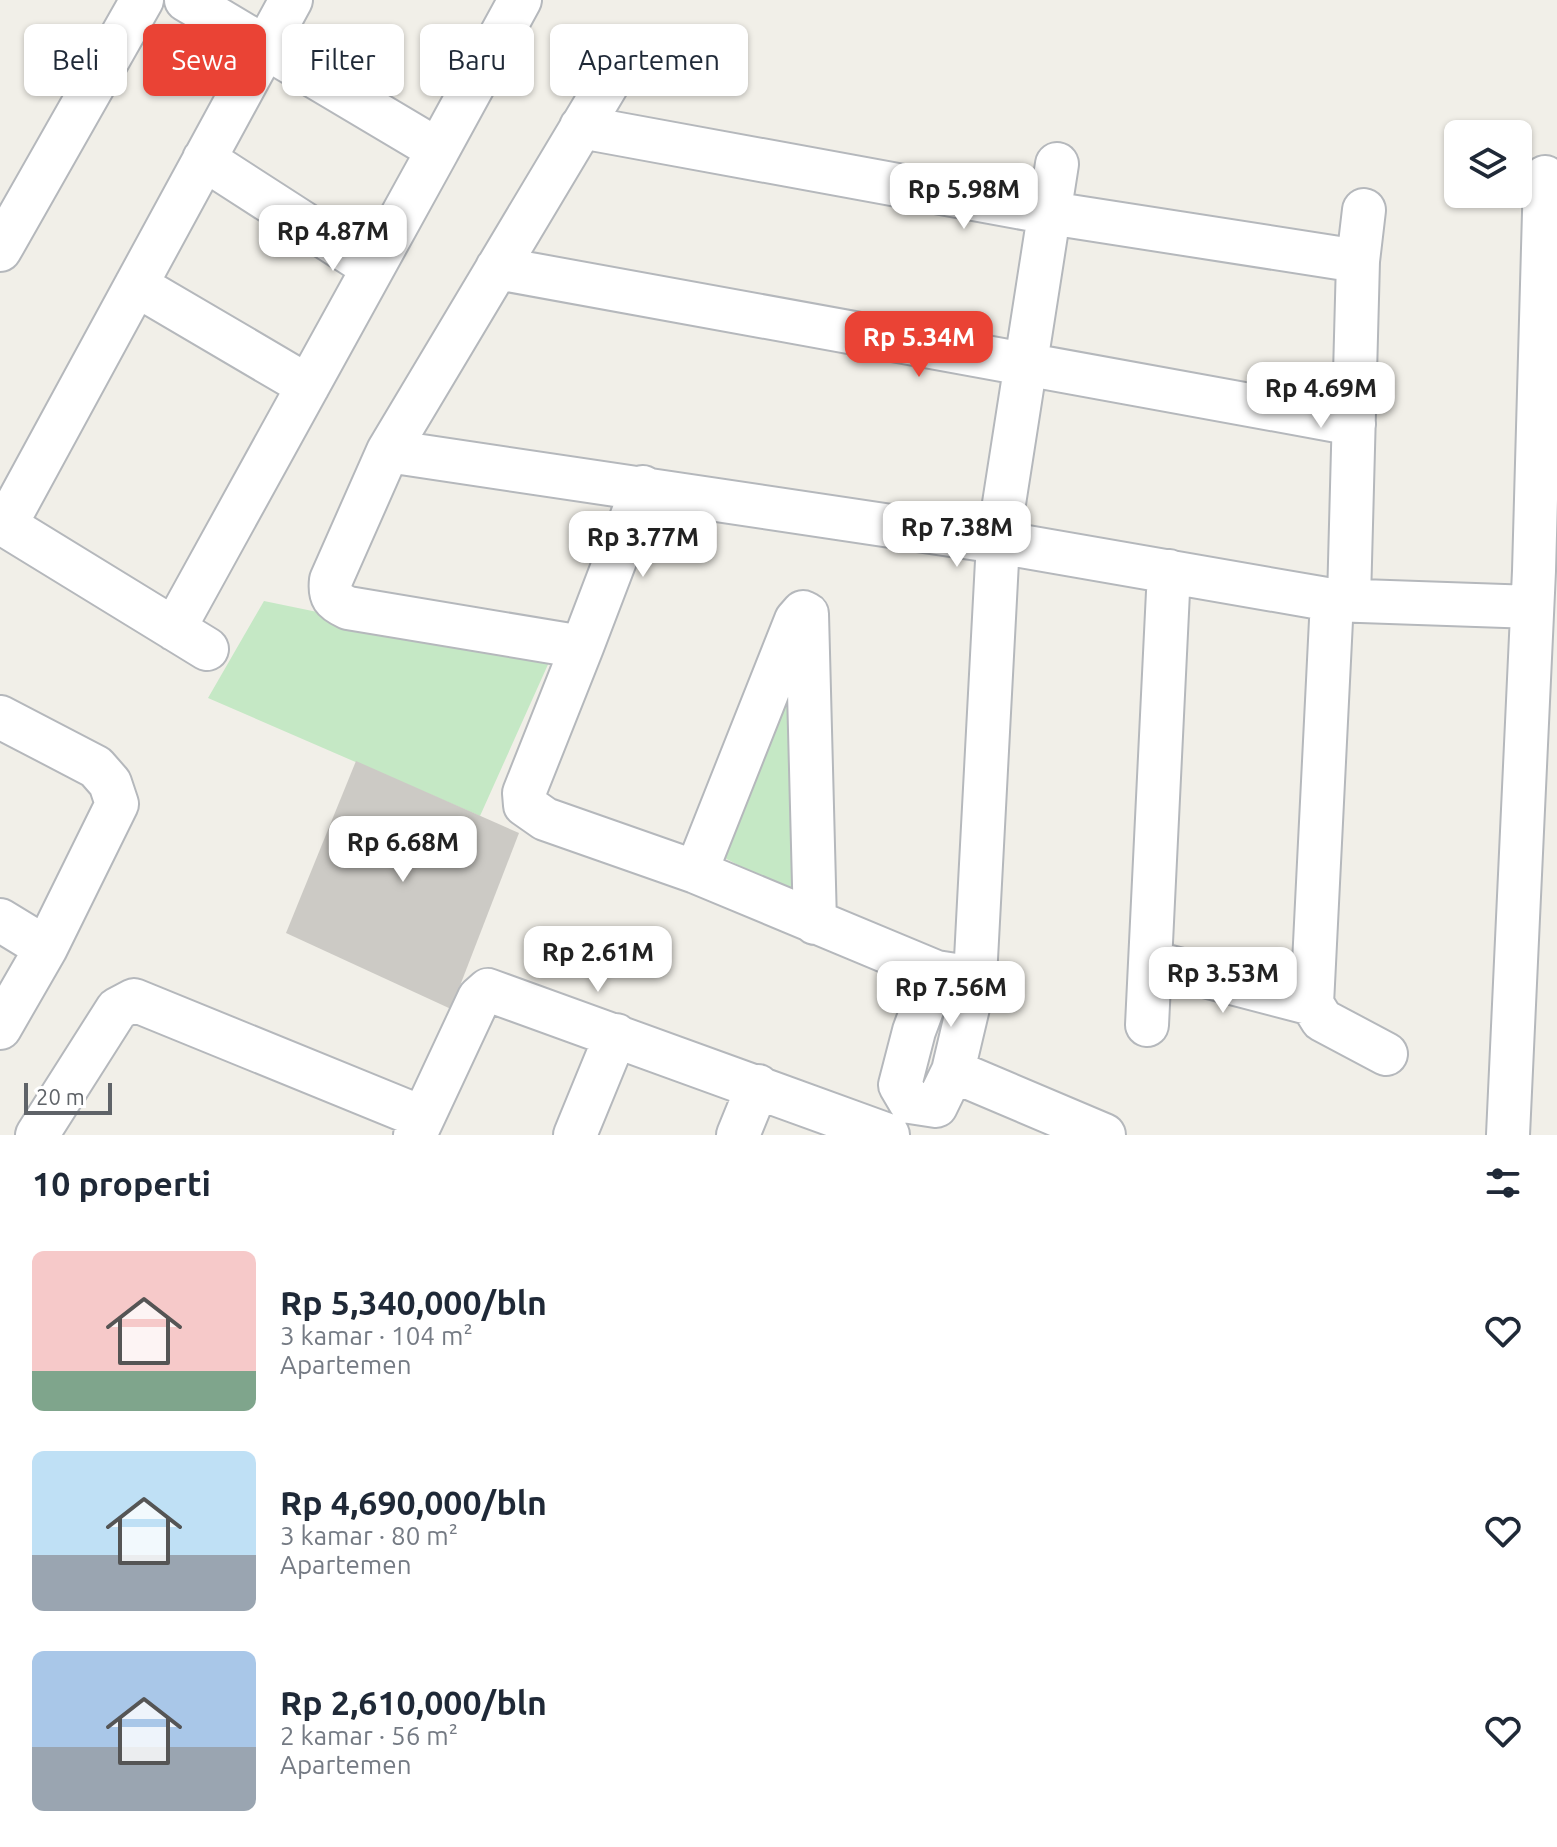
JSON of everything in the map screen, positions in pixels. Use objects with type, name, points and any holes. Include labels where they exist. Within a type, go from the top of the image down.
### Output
[{"type":"street","points":[[0,250],[142,0]]},
{"type":"street","points":[[186,0],[224,24]]},
{"type":"street","points":[[266,43],[291,0]]},
{"type":"street","points":[[237,96],[3,524],[190,639],[308,386],[438,150],[512,3]]},
{"type":"street","points":[[266,50],[438,150]]},
{"type":"street","points":[[582,647],[348,608],[334,601],[329,593],[331,580],[388,451],[600,96]]},
{"type":"street","points":[[581,127],[1050,213],[1358,261]]},
{"type":"street","points":[[204,159],[373,268]]},
{"type":"street","points":[[955,975],[914,1031],[900,1085],[910,1102],[936,1106],[953,1071],[955,975],[998,542],[1057,164]]},
{"type":"street","points":[[1508,1135],[1539,852],[1532,607],[1545,177]]},
{"type":"street","points":[[1364,210],[1358,261],[1354,424],[1312,1004],[1322,1020],[1386,1054]]},
{"type":"street","points":[[497,268],[1354,424]]},
{"type":"street","points":[[136,285],[308,386]]},
{"type":"street","points":[[388,451],[998,542],[1340,600],[1532,607]]},
{"type":"street","points":[[643,487],[524,793],[525,805],[545,819],[696,872],[815,923],[955,975]]},
{"type":"street","points":[[1147,1025],[1169,571]]},
{"type":"street","points":[[696,872],[796,620],[803,612],[810,619],[815,923]]},
{"type":"street","points":[[0,717],[96,767],[110,783],[117,804],[46,948],[0,1028]]},
{"type":"street","points":[[0,920],[46,948]]},
{"type":"street","points":[[1151,962],[1312,1004]]},
{"type":"street","points":[[37,1135],[117,1009],[134,1000],[418,1126],[483,992],[488,990],[888,1135]]},
{"type":"street","points":[[575,1135],[616,1035]]},
{"type":"street","points":[[953,1071],[1104,1135]]},
{"type":"street","points":[[738,1135],[758,1086]]},
{"type":"green space","points":[[264,601],[550,660],[480,816],[208,698]]},
{"type":"green space","points":[[798,650],[800,898],[721,856]]},
{"type":"building","points":[[356,761],[519,833],[451,1009],[286,933]]}]
